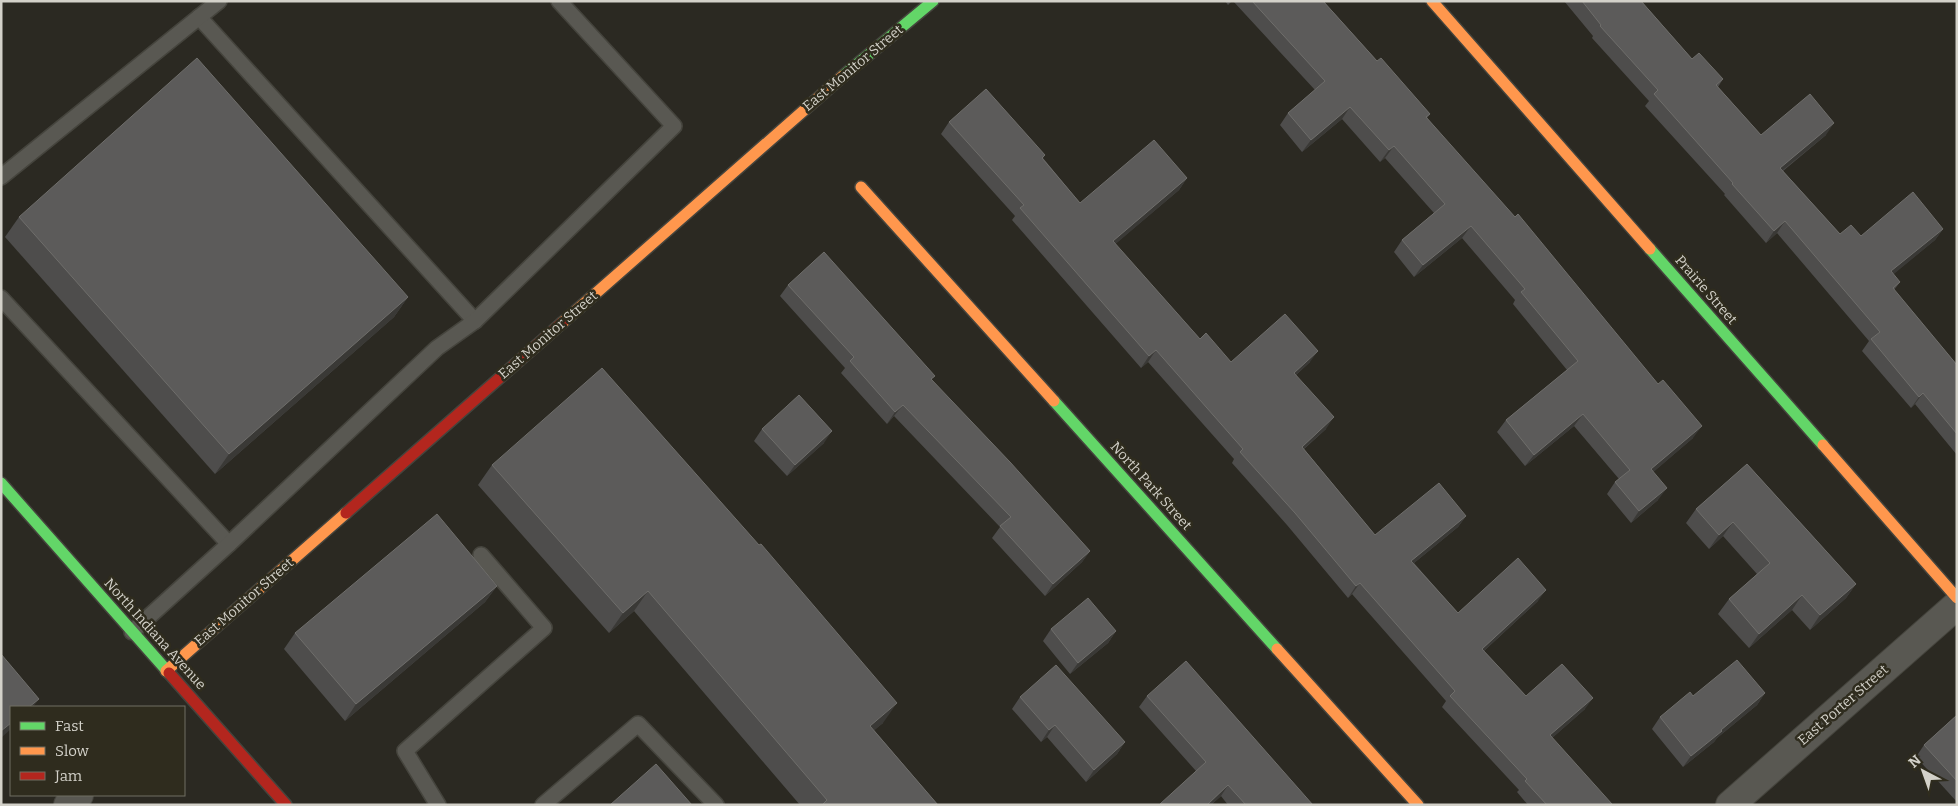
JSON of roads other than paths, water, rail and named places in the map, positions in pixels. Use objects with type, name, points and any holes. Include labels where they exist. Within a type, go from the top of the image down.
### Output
[{"type":"street","name":"East Monitor Street","points":[[166,671],[800,113],[932,1]]},
{"type":"street","name":"Prairie Street","points":[[1432,1],[1957,598]]},
{"type":"street","name":"North Park Street","points":[[861,187],[1418,805]]},
{"type":"street","name":"North Indiana Avenue","points":[[1,483],[166,671],[187,703],[286,805]]},
{"type":"street","name":"East Porter Street","points":[[1730,805],[1957,605]]},
{"type":"street","points":[[68,805],[78,796]]},
{"type":"lane","points":[[1,177],[219,1]]},
{"type":"lane","points":[[132,632],[229,544],[437,348],[475,320],[674,126],[559,1]]},
{"type":"lane","points":[[199,17],[475,320]]},
{"type":"lane","points":[[1,298],[229,544]]},
{"type":"lane","points":[[438,805],[405,751],[544,628],[481,555]]},
{"type":"lane","points":[[543,805],[638,724],[716,805]]}]
